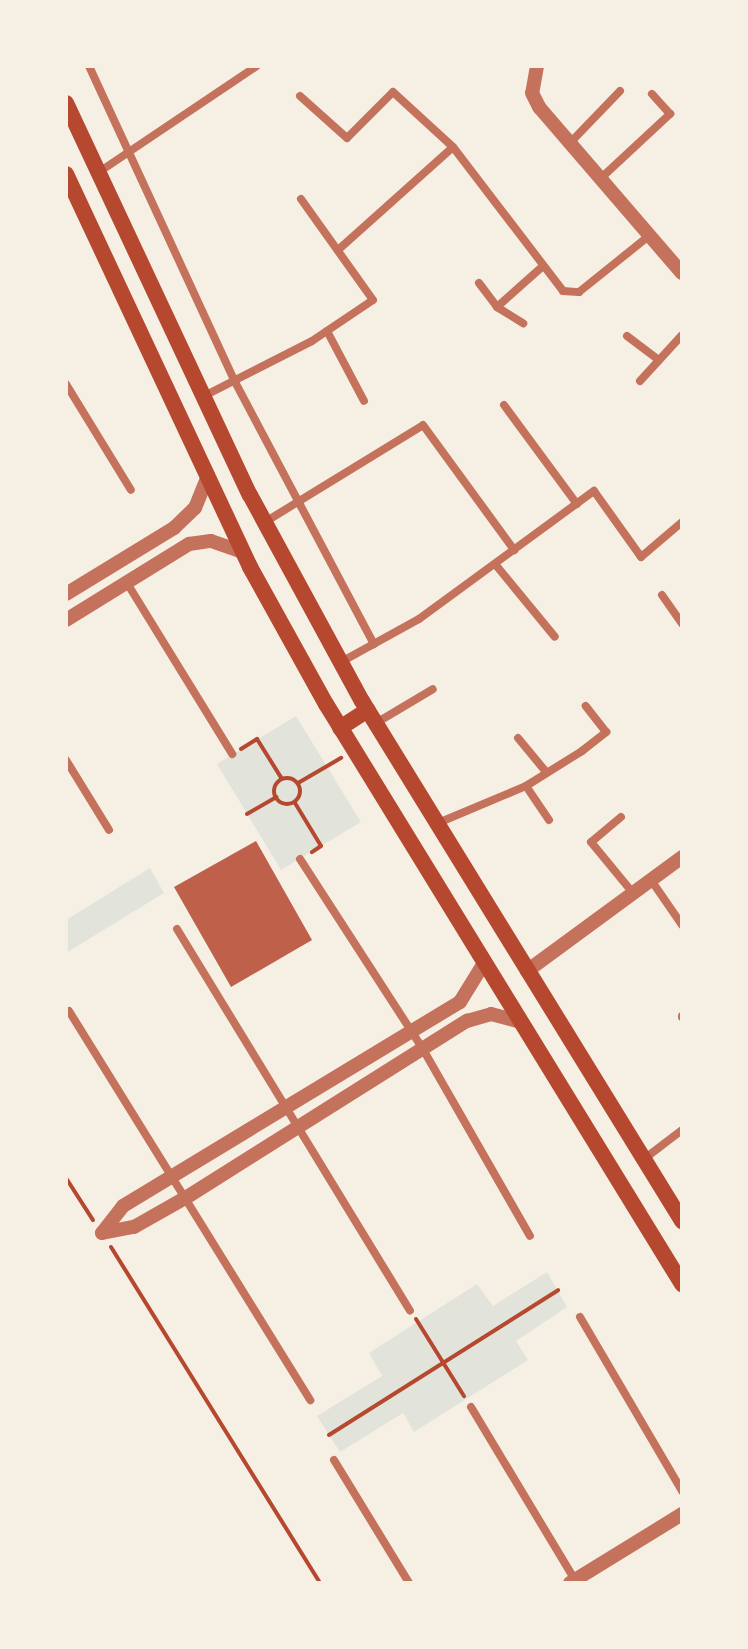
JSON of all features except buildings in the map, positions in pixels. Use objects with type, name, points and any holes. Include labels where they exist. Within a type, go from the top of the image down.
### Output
[{"type":"main road","points":[[66,103],[265,522],[341,662],[437,824],[682,1221]]},
{"type":"main road","points":[[66,174],[243,552],[340,728],[682,1284]]},
{"type":"main road","points":[[340,728],[372,717]]},
{"type":"street","points":[[99,172],[257,66]]},
{"type":"street","points":[[539,67],[532,93],[568,145],[682,273]]},
{"type":"street","points":[[93,68],[127,153],[234,380],[374,644]]},
{"type":"street","points":[[568,145],[620,91]]},
{"type":"street","points":[[300,96],[347,138],[393,92],[453,147],[563,291],[579,292],[649,236]]},
{"type":"street","points":[[599,180],[670,114],[652,94]]},
{"type":"street","points":[[338,250],[453,147]]},
{"type":"street","points":[[204,396],[327,331],[373,300],[301,199]]},
{"type":"street","points":[[497,307],[543,266]]},
{"type":"street","points":[[479,283],[497,307],[523,323]]},
{"type":"street","points":[[327,331],[364,401]]},
{"type":"street","points":[[640,381],[682,335]]},
{"type":"street","points":[[627,336],[659,360]]},
{"type":"street","points":[[66,384],[131,490]]},
{"type":"street","points":[[504,405],[577,504]]},
{"type":"street","points":[[265,522],[423,425],[514,550]]},
{"type":"street","points":[[66,594],[174,528],[195,508],[208,476]]},
{"type":"street","points":[[341,662],[419,619],[594,491],[641,557],[682,522]]},
{"type":"street","points":[[66,620],[189,544],[211,541],[243,552]]},
{"type":"street","points":[[495,564],[555,637]]},
{"type":"street","points":[[127,583],[232,754]]},
{"type":"street","points":[[662,595],[682,624]]},
{"type":"street","points":[[372,717],[433,689]]},
{"type":"street","points":[[437,824],[526,786],[606,732],[586,706]]},
{"type":"street","points":[[518,738],[547,773]]},
{"type":"street","points":[[66,760],[109,830]]},
{"type":"street","points":[[526,786],[549,820]]},
{"type":"street","points":[[621,817],[591,842],[633,893]]},
{"type":"street","points":[[527,971],[682,857]]},
{"type":"street","points":[[300,859],[424,1051],[530,1236]]},
{"type":"street","points":[[651,880],[682,925]]},
{"type":"street","points":[[177,929],[410,1310]]},
{"type":"street","points":[[102,1233],[123,1206],[460,1002],[484,963]]},
{"type":"street","points":[[69,1011],[173,1174],[310,1400]]},
{"type":"street","points":[[102,1233],[134,1227],[187,1197],[424,1051],[467,1021],[491,1014],[520,1022]]},
{"type":"street","points":[[644,1159],[682,1130]]},
{"type":"street","points":[[580,1317],[682,1491]]},
{"type":"street","points":[[471,1407],[573,1582],[682,1514]]},
{"type":"street","points":[[334,1460],[409,1583]]},
{"type":"path","points":[[257,739],[282,779],[298,783],[327,767]]},
{"type":"path","points":[[247,814],[276,797],[282,779]]},
{"type":"path","points":[[276,797],[286,805],[295,803],[301,792],[298,783]]},
{"type":"path","points":[[295,803],[321,846]]},
{"type":"path","points":[[66,1178],[320,1583]]},
{"type":"path","points":[[329,1435],[558,1290]]},
{"type":"path","points":[[410,1310],[471,1407]]},
{"type":"shaded area","points":[[296,716],[361,822],[281,870],[217,764]]},
{"type":"shaded area","points":[[150,868],[164,893],[66,953],[66,920]]},
{"type":"shaded area","points":[[547,1272],[567,1307],[516,1341],[528,1360],[414,1432],[403,1413],[340,1452],[317,1416],[382,1376],[369,1353],[477,1284],[493,1306]]}]
